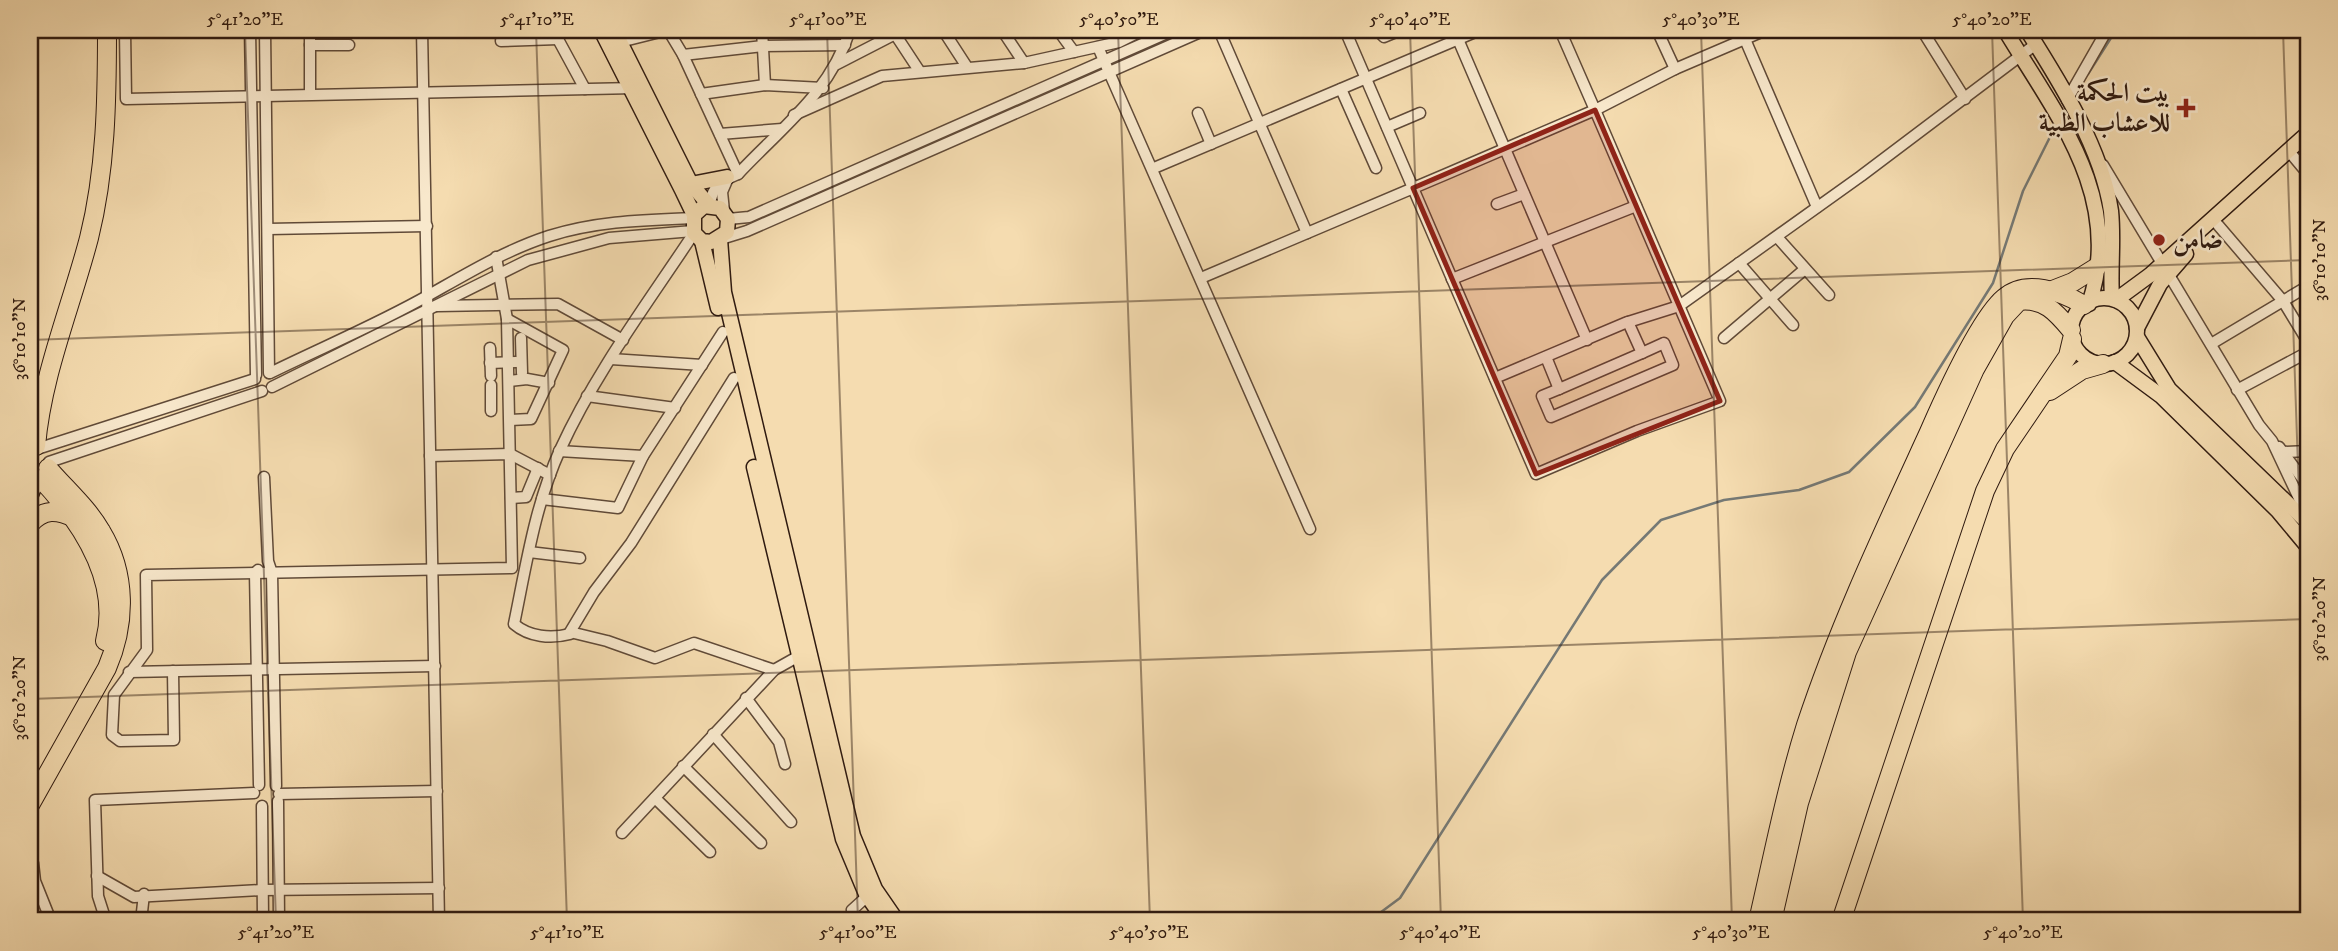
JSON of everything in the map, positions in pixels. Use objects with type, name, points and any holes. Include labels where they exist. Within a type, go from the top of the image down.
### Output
[{"type":"highway","points":[[30,401],[89,188],[96,119],[95,30]]},
{"type":"highway","points":[[30,782],[96,667],[109,621],[103,578],[95,555],[75,518],[38,468],[44,393],[97,199],[106,125],[107,30]]},
{"type":"highway","points":[[1758,921],[1806,726],[1844,622],[1938,411],[1976,339],[2004,298],[2018,290],[2050,291],[2064,287],[2097,267]]},
{"type":"highway","points":[[2050,291],[2086,304]]},
{"type":"highway","points":[[1772,921],[1799,803],[1847,652],[1975,369],[2005,316],[2019,301],[2040,302],[2048,306],[2072,334],[2068,356],[2005,449],[1985,491],[1913,697],[1894,738],[1830,921]]},
{"type":"highway","points":[[2042,397],[2082,370],[2109,363]]},
{"type":"highway","points":[[30,805],[107,668],[114,651],[123,610],[118,578],[101,531],[38,468]]},
{"type":"highway","points":[[30,524],[46,512],[61,512],[75,518]]},
{"type":"highway","points":[[1842,921],[1905,733],[1913,697]]},
{"type":"main road","points":[[601,30],[691,184],[718,210],[727,232],[721,239],[724,292],[804,653],[853,836],[871,893],[885,921]]},
{"type":"main road","points":[[2005,30],[2078,151],[2089,179],[2097,223],[2097,267],[2086,304]]},
{"type":"main road","points":[[2027,30],[2094,150],[2110,209],[2114,299]]},
{"type":"main road","points":[[617,36],[695,228],[793,605]]},
{"type":"main road","points":[[2109,363],[2129,353],[2147,305],[2165,269],[2308,133]]},
{"type":"main road","points":[[2114,299],[2165,269],[2308,144]]},
{"type":"main road","points":[[691,184],[731,177]]},
{"type":"main road","points":[[695,228],[718,210]]},
{"type":"main road","points":[[695,228],[721,239]]},
{"type":"main road","points":[[2303,517],[2161,396],[2109,363],[2084,356],[2072,334],[2074,316],[2086,304],[2098,298],[2114,299],[2131,311],[2137,333],[2169,389],[2303,517],[2308,547]]},
{"type":"main road","points":[[871,893],[897,921]]},
{"type":"street","points":[[125,30],[126,99],[637,88]]},
{"type":"street","points":[[250,30],[256,387],[267,389]]},
{"type":"street","points":[[265,30],[270,373],[274,380],[267,389]]},
{"type":"street","points":[[310,30],[310,94]]},
{"type":"street","points":[[422,30],[439,921]]},
{"type":"street","points":[[617,36],[668,30],[683,55],[720,134],[731,177]]},
{"type":"street","points":[[762,30],[765,85]]},
{"type":"street","points":[[850,30],[837,64],[823,88],[731,177],[715,188],[718,210],[748,217],[1174,30]]},
{"type":"street","points":[[943,30],[967,67]]},
{"type":"street","points":[[1002,30],[1024,63]]},
{"type":"street","points":[[1058,30],[1074,52]]},
{"type":"street","points":[[1111,30],[1119,42]]},
{"type":"street","points":[[794,115],[882,76],[1024,63],[1119,42],[1143,30]]},
{"type":"street","points":[[721,239],[747,231],[1205,30]]},
{"type":"street","points":[[1219,30],[1307,233]]},
{"type":"street","points":[[1345,30],[1536,474],[1637,431],[1720,401],[1560,30]]},
{"type":"street","points":[[1377,30],[1384,37],[1401,30]]},
{"type":"street","points":[[1154,169],[1366,78],[1456,34],[1480,30]]},
{"type":"street","points":[[1657,30],[1675,69]]},
{"type":"street","points":[[1201,278],[1595,110],[1743,34],[1766,30]]},
{"type":"street","points":[[1922,30],[1965,99]]},
{"type":"street","points":[[2067,100],[2107,30]]},
{"type":"street","points":[[837,64],[899,32],[920,72]]},
{"type":"street","points":[[1456,34],[1587,340]]},
{"type":"street","points":[[1743,34],[1818,207]]},
{"type":"street","points":[[501,41],[556,35],[585,89]]},
{"type":"street","points":[[1494,379],[1628,322],[1679,306],[1818,207],[2036,44]]},
{"type":"street","points":[[310,45],[349,45]]},
{"type":"street","points":[[683,55],[763,46],[845,45]]},
{"type":"street","points":[[1098,47],[1154,169],[1310,529]]},
{"type":"street","points":[[701,94],[765,85],[823,88]]},
{"type":"street","points":[[1341,89],[1376,168]]},
{"type":"street","points":[[1198,113],[1212,144]]},
{"type":"street","points":[[1387,127],[1420,113]]},
{"type":"street","points":[[720,134],[782,129]]},
{"type":"street","points":[[2094,150],[2259,425],[2284,452],[2308,486]]},
{"type":"street","points":[[2293,156],[2308,174]]},
{"type":"street","points":[[1497,204],[1524,194]]},
{"type":"street","points":[[1452,279],[1544,240],[1636,206]]},
{"type":"street","points":[[2218,225],[2283,301],[2308,342]]},
{"type":"street","points":[[268,229],[427,226]]},
{"type":"street","points":[[38,468],[267,389],[429,305],[496,257],[530,243],[579,228],[695,228]]},
{"type":"street","points":[[38,468],[270,373],[500,273],[582,243],[695,228]]},
{"type":"street","points":[[695,228],[587,396],[559,452],[542,499],[514,624],[531,634],[551,637],[570,634],[607,641],[655,658],[694,643],[774,670]]},
{"type":"street","points":[[1777,237],[1829,295]]},
{"type":"street","points":[[173,671],[174,740],[120,741],[113,735],[112,706],[128,672],[147,649],[146,575],[512,568],[508,319],[496,257]]},
{"type":"street","points":[[1739,263],[1793,325]]},
{"type":"street","points":[[1724,338],[1805,269]]},
{"type":"street","points":[[2211,344],[2308,286]]},
{"type":"street","points":[[429,305],[558,303],[623,340]]},
{"type":"street","points":[[508,319],[563,350],[531,419],[510,420]]},
{"type":"street","points":[[1628,322],[1642,353]]},
{"type":"street","points":[[542,499],[618,508],[643,456],[723,332]]},
{"type":"street","points":[[490,363],[508,362],[522,367],[521,338]]},
{"type":"street","points":[[1664,343],[1673,365],[1551,417],[1542,396],[1559,388],[1664,343]]},
{"type":"street","points":[[490,348],[491,411]]},
{"type":"street","points":[[2238,390],[2308,352]]},
{"type":"street","points":[[1546,357],[1559,388]]},
{"type":"street","points":[[611,359],[702,365]]},
{"type":"street","points":[[570,634],[572,624],[631,542],[734,378]]},
{"type":"street","points":[[509,381],[527,379],[549,383]]},
{"type":"street","points":[[587,396],[675,408]]},
{"type":"street","points":[[491,398],[509,398]]},
{"type":"street","points":[[2273,441],[2303,517]]},
{"type":"street","points":[[2284,452],[2308,451]]},
{"type":"street","points":[[559,452],[643,456]]},
{"type":"street","points":[[430,456],[510,454],[550,475]]},
{"type":"street","points":[[511,498],[526,498],[538,468]]},
{"type":"street","points":[[264,477],[268,561],[272,573],[279,921]]},
{"type":"street","points":[[529,552],[580,558]]},
{"type":"street","points":[[268,561],[255,573],[255,800],[262,806],[270,807],[278,794]]},
{"type":"street","points":[[622,833],[774,670],[804,653]]},
{"type":"street","points":[[128,672],[435,666]]},
{"type":"street","points":[[746,698],[779,742],[785,764]]},
{"type":"street","points":[[713,734],[755,778],[791,822]]},
{"type":"street","points":[[683,766],[761,843]]},
{"type":"street","points":[[106,921],[98,896],[94,800],[257,789],[268,782],[278,794]]},
{"type":"street","points":[[278,794],[437,791]]},
{"type":"street","points":[[654,798],[710,852]]},
{"type":"street","points":[[262,806],[263,921]]},
{"type":"street","points":[[33,863],[35,881],[51,921]]},
{"type":"street","points":[[97,876],[134,897],[144,894],[262,890],[439,888]]},
{"type":"street","points":[[858,921],[852,910],[871,893]]},
{"type":"street","points":[[141,921],[144,894]]},
{"type":"highlighted area","points":[[1595,110],[1720,401],[1536,474],[1413,188]]},
{"type":"waterway","points":[[2088,74],[2116,30]]},
{"type":"waterway","points":[[1369,921],[1400,898],[1602,580],[1661,520],[1724,500],[1799,490],[1849,472],[1915,407],[1993,283],[2023,191],[2056,125]]},
{"type":"place","name":"بيت الحكمة للاعشاب الطبية","points":[[2186,108]]},
{"type":"place","name":"ضامن","points":[[2159,240]]}]
